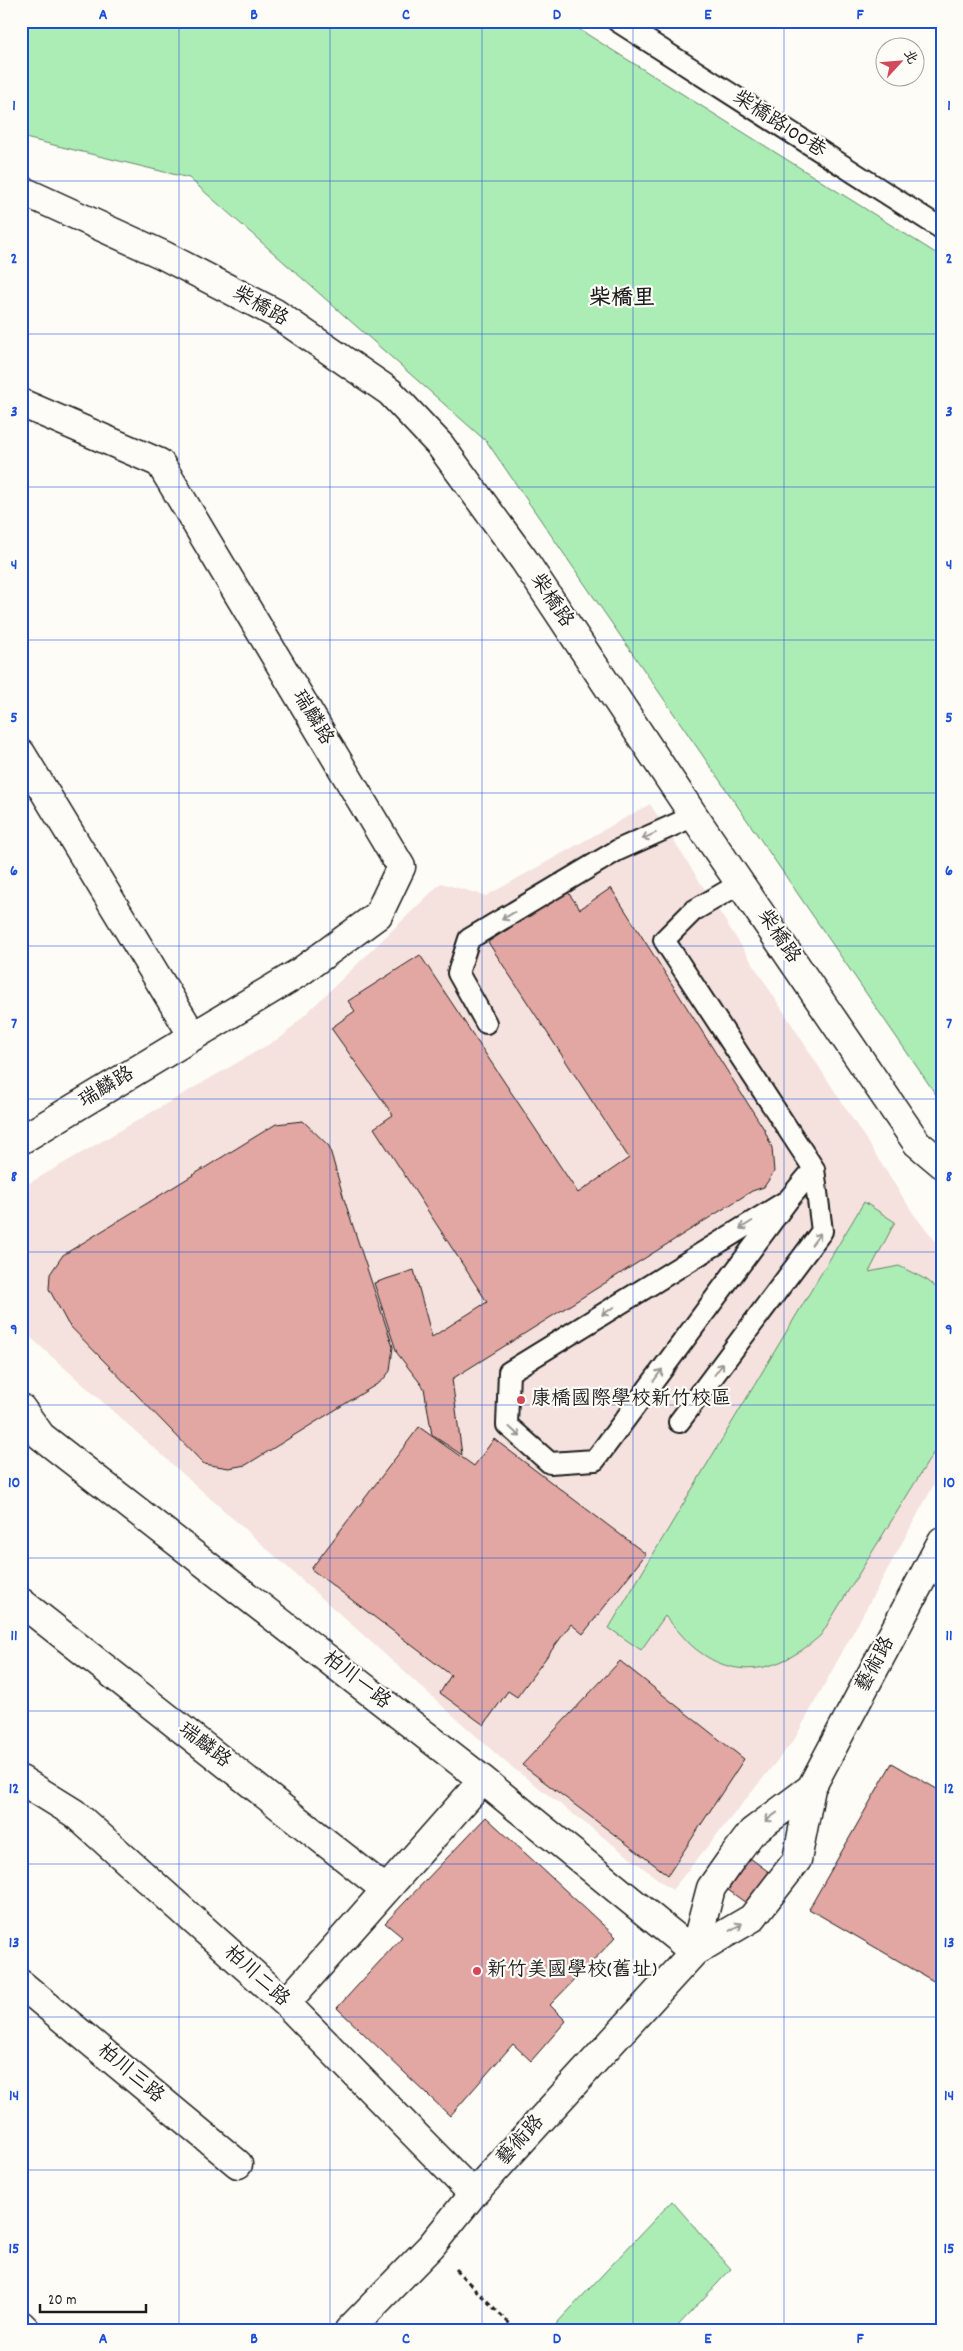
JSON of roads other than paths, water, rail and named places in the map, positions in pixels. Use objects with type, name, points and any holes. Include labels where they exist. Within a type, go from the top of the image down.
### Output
[{"type":"street","name":"柴橋路","points":[[21,190],[163,255],[275,313],[390,392],[440,444],[524,560],[694,816],[741,882],[917,1143],[942,1164]]},
{"type":"street","name":"瑞麟路","points":[[21,402],[160,463],[401,867],[378,915],[300,972],[21,1140]]},
{"type":"street","points":[[21,753],[193,1036]]},
{"type":"street","name":"柏川一路","points":[[21,1408],[41,1436],[483,1780],[694,1952]]},
{"type":"street","name":"藝術路","points":[[349,2330],[431,2246],[473,2194],[694,1952],[752,1918],[797,1860],[811,1788],[942,1541]]},
{"type":"street","name":"瑞麟路","points":[[21,1602],[386,1890]]},
{"type":"street","name":"柏川二路","points":[[21,1780],[74,1813],[286,2003],[473,2194]]},
{"type":"street","points":[[286,2003],[483,1780]]},
{"type":"street","name":"藝術路","points":[[694,1952],[711,1888],[730,1861],[752,1832],[811,1788]]},
{"type":"street","name":"柏川三路","points":[[21,1984],[238,2164]]},
{"type":"street","points":[[21,2325],[26,2330]]},
{"type":"lane","name":"柴橋路100巷","points":[[617,21],[942,229]]},
{"type":"lane","points":[[486,1023],[458,973],[470,939],[618,850],[694,816]]},
{"type":"lane","points":[[679,1422],[822,1231],[814,1170],[664,940],[693,911],[741,882]]},
{"type":"lane","points":[[788,1200],[509,1372],[507,1425],[550,1462],[595,1460],[788,1200],[814,1170]]},
{"type":"place","name":"康橋國際學校新竹校區","points":[[521,1400]]},
{"type":"place","name":"新竹美國學校(舊址)","points":[[477,1971]]},
{"type":"district","name":"柴橋里","points":[[622,299]]}]
